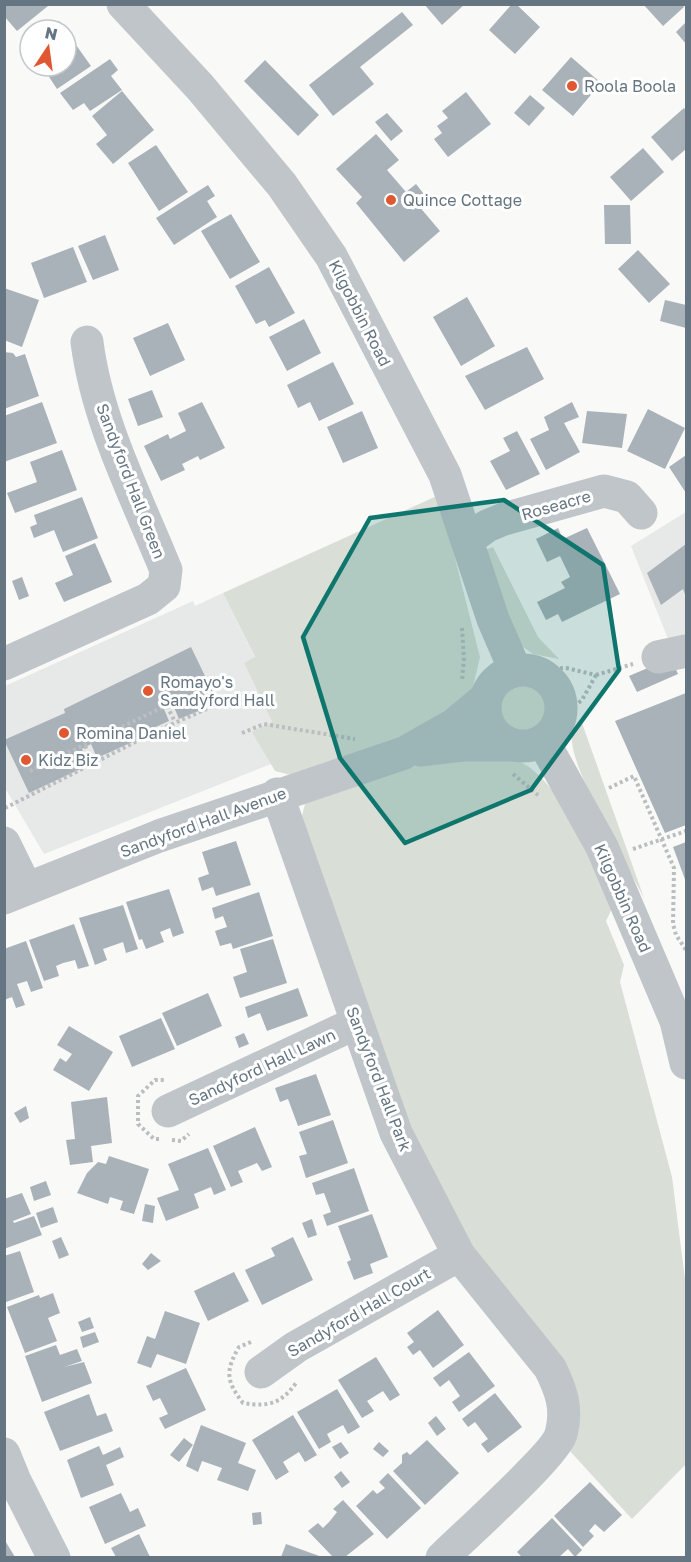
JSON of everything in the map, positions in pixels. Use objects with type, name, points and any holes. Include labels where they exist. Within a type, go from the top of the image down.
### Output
[{"type":"street","name":"Kilgobbin Road","points":[[123,4],[200,87],[282,185],[331,256],[445,475],[493,619],[522,670],[541,674],[555,688],[561,706],[551,730],[676,1021],[687,1063]]},
{"type":"street","name":"Sandyford Hall Green","points":[[4,664],[148,598],[164,586],[166,570],[101,410],[91,372],[87,342]]},
{"type":"street","name":"Roseacre","points":[[468,540],[487,526],[504,519],[604,491],[627,497],[641,513]]},
{"type":"street","name":"Sandyford Hall Avenue","points":[[404,753],[455,724],[473,692],[489,688],[498,678],[522,670]]},
{"type":"street","points":[[473,692],[487,724],[509,758]]},
{"type":"street","name":"Sandyford Hall Avenue","points":[[15,893],[278,794],[404,753],[463,745],[509,758],[551,730]]},
{"type":"street","name":"Sandyford Hall Park","points":[[278,794],[396,1133],[459,1255],[550,1368],[560,1388],[565,1411],[561,1436],[556,1445],[442,1557]]},
{"type":"street","points":[[4,843],[15,893]]},
{"type":"street","name":"Sandyford Hall Lawn","points":[[180,1107],[356,1023]]},
{"type":"street","name":"Sandyford Hall Court","points":[[261,1372],[296,1347],[459,1255]]},
{"type":"street","points":[[8,1474],[54,1557]]},
{"type":"path","points":[[462,628],[464,676],[473,692]]},
{"type":"path","points":[[522,670],[567,668],[596,675],[660,657]]},
{"type":"path","points":[[551,730],[582,700],[596,675]]},
{"type":"path","points":[[30,771],[186,696]]},
{"type":"path","points":[[5,808],[95,765],[98,760],[175,722],[227,700]]},
{"type":"path","points":[[168,706],[175,722]]},
{"type":"path","points":[[242,733],[264,724],[359,740]]},
{"type":"path","points":[[85,746],[95,765]]},
{"type":"path","points":[[509,758],[516,775],[546,802]]},
{"type":"path","points":[[609,788],[634,776],[674,868],[673,924],[676,935],[687,950]]},
{"type":"path","points":[[631,849],[687,831]]},
{"type":"path","points":[[155,1080],[180,1107],[181,1141],[154,1139],[138,1124],[138,1096],[155,1080]]},
{"type":"path","points":[[260,1339],[239,1347],[229,1365],[230,1386],[243,1403],[264,1407],[287,1396],[301,1373]]},
{"type":"highlighted area","points":[[504,500],[603,565],[619,670],[531,790],[405,843],[340,758],[303,637],[370,518]]},
{"type":"shaded area","points":[[439,495],[480,657],[472,691],[447,721],[291,775],[275,771],[252,732],[272,722],[244,663],[255,657],[223,593]]},
{"type":"shaded area","points":[[686,512],[686,635],[668,639],[631,546]]},
{"type":"shaded area","points":[[493,547],[538,637],[559,659],[533,654],[520,645],[485,550]]},
{"type":"shaded area","points":[[223,593],[255,658],[244,663],[272,722],[253,732],[271,764],[44,854],[5,788],[5,686],[193,601],[195,606]]},
{"type":"shaded area","points":[[523,683],[541,690],[548,708],[541,726],[523,733],[505,726],[498,708],[505,690]]},
{"type":"shaded area","points":[[584,717],[582,723],[644,898],[588,791],[579,768],[573,748],[572,734]]},
{"type":"shaded area","points":[[456,753],[513,760],[534,771],[562,804],[587,847],[614,904],[606,921],[624,965],[620,982],[672,1177],[686,1287],[686,1464],[632,1519],[569,1450],[578,1415],[479,1258],[416,1144],[301,820],[305,804],[315,798]]},
{"type":"building","points":[[4,4],[47,4],[48,6],[33,18],[18,18],[17,31],[4,16]]},
{"type":"building","points":[[424,4],[465,4],[442,25]]},
{"type":"building","points":[[512,4],[516,4],[540,27],[515,54],[489,30]]},
{"type":"building","points":[[643,4],[682,4],[684,7],[663,26]]},
{"type":"building","points":[[402,12],[413,25],[360,67],[374,84],[333,116],[309,85]]},
{"type":"building","points":[[686,22],[686,44],[676,32]]},
{"type":"building","points":[[78,48],[91,66],[78,75]]},
{"type":"building","name":"Roola Boola","points":[[571,57],[601,83],[573,116],[542,90]]},
{"type":"building","points":[[110,59],[118,70],[111,76],[122,90],[90,111],[84,103],[73,110],[60,93]]},
{"type":"building","points":[[265,60],[319,115],[298,136],[244,81]]},
{"type":"building","points":[[50,78],[73,78],[57,89]]},
{"type":"building","points":[[122,91],[154,130],[113,164],[96,144],[107,135],[92,116]]},
{"type":"building","points":[[466,92],[491,124],[448,157],[434,139],[442,133],[437,126],[448,118],[442,111]]},
{"type":"building","points":[[530,95],[545,108],[529,126],[514,113]]},
{"type":"building","points":[[684,108],[686,111],[686,149],[672,161],[651,137]]},
{"type":"building","points":[[387,113],[403,131],[391,141],[375,122]]},
{"type":"building","name":"Quince Cottage","points":[[376,134],[399,160],[387,170],[406,192],[416,184],[427,198],[418,205],[440,231],[404,262],[356,203],[362,197],[336,169]]},
{"type":"building","points":[[156,145],[188,192],[159,211],[128,163]]},
{"type":"building","points":[[643,148],[664,172],[631,201],[610,177]]},
{"type":"building","points":[[208,185],[215,196],[207,201],[217,217],[174,245],[156,218]]},
{"type":"building","points":[[604,205],[630,205],[631,244],[605,244]]},
{"type":"building","points":[[231,214],[260,262],[230,279],[201,231]]},
{"type":"building","points":[[105,235],[119,270],[93,280],[78,246]]},
{"type":"building","points":[[73,247],[87,282],[44,298],[31,263]]},
{"type":"building","points":[[638,250],[670,284],[649,303],[618,269]]},
{"type":"building","points":[[269,267],[295,313],[269,327],[265,320],[256,324],[235,286]]},
{"type":"building","points":[[4,288],[39,300],[22,347],[4,340]]},
{"type":"building","points":[[467,297],[495,346],[461,366],[433,317]]},
{"type":"building","points":[[665,300],[686,305],[686,328],[660,321]]},
{"type":"building","points":[[304,319],[321,353],[287,371],[269,337]]},
{"type":"building","points":[[168,323],[185,360],[150,376],[133,338]]},
{"type":"building","points":[[527,347],[544,379],[485,410],[465,376]]},
{"type":"building","points":[[4,352],[13,353],[16,357],[25,354],[39,396],[4,409]]},
{"type":"building","points":[[333,362],[354,404],[319,421],[310,402],[298,408],[287,385]]},
{"type":"building","points":[[152,390],[163,417],[138,426],[128,399]]},
{"type":"building","points":[[42,402],[57,443],[4,462],[4,416]]},
{"type":"building","points":[[202,402],[225,448],[200,460],[198,456],[182,464],[185,470],[161,481],[144,446],[168,434],[170,439],[186,431],[178,413]]},
{"type":"building","points":[[572,402],[579,417],[564,423],[580,452],[546,470],[530,439],[549,430],[544,417]]},
{"type":"building","points":[[648,409],[685,428],[665,469],[627,451]]},
{"type":"building","points":[[362,411],[378,448],[343,463],[327,427]]},
{"type":"building","points":[[587,411],[627,414],[622,448],[582,443]]},
{"type":"building","points":[[517,431],[540,474],[506,490],[490,461],[510,451],[503,438]]},
{"type":"building","points":[[62,450],[77,490],[15,513],[7,493],[37,482],[30,462]]},
{"type":"building","points":[[686,455],[686,493],[669,467]]},
{"type":"building","points":[[82,497],[98,538],[63,552],[54,530],[34,538],[30,527],[37,524],[34,515]]},
{"type":"building","points":[[558,528],[563,539],[587,528],[620,594],[562,622],[558,614],[546,620],[537,602],[565,588],[561,582],[570,577],[560,556],[547,562],[536,539]]},
{"type":"building","points":[[95,543],[112,582],[64,602],[55,583],[73,575],[65,556]]},
{"type":"building","points":[[686,544],[686,597],[683,589],[661,605],[647,573]]},
{"type":"building","points":[[22,577],[29,596],[19,600],[12,581]]},
{"type":"building","points":[[191,647],[218,703],[179,719],[173,705],[164,709],[169,721],[149,730],[150,734],[97,758],[91,744],[82,749],[89,765],[29,793],[4,740],[65,713],[64,709]]},
{"type":"building","points":[[671,658],[678,674],[637,692],[629,676]]},
{"type":"building","points":[[686,693],[686,825],[665,833],[615,721]]},
{"type":"building","points":[[236,841],[251,885],[216,896],[213,887],[202,891],[198,878],[209,874],[202,852]]},
{"type":"building","points":[[686,842],[686,882],[673,847]]},
{"type":"building","points":[[169,889],[184,933],[173,937],[170,928],[160,932],[164,942],[146,949],[142,939],[139,940],[126,902]]},
{"type":"building","points":[[259,892],[273,936],[233,949],[231,943],[220,946],[215,931],[227,927],[223,916],[215,919],[212,908]]},
{"type":"building","points":[[123,905],[138,949],[126,953],[123,942],[103,949],[107,960],[95,965],[79,918]]},
{"type":"building","points":[[74,924],[89,966],[78,969],[75,960],[63,963],[56,966],[59,976],[44,981],[29,940]]},
{"type":"building","points":[[273,939],[287,983],[240,998],[233,977],[247,972],[240,949]]},
{"type":"building","points":[[26,941],[43,988],[31,992],[27,981],[17,984],[25,1005],[16,1008],[12,997],[4,1000],[4,949]]},
{"type":"building","points":[[298,988],[308,1016],[267,1031],[260,1013],[248,1018],[245,1007]]},
{"type":"building","points":[[208,993],[222,1026],[177,1046],[162,1013]]},
{"type":"building","points":[[161,1018],[175,1049],[132,1067],[119,1036]]},
{"type":"building","points":[[69,1026],[113,1052],[89,1091],[53,1070],[60,1058],[66,1062],[72,1054],[57,1045]]},
{"type":"building","points":[[244,1033],[249,1044],[239,1048],[235,1037]]},
{"type":"building","points":[[316,1074],[331,1115],[298,1126],[288,1099],[280,1102],[275,1088]]},
{"type":"building","points":[[107,1097],[112,1143],[91,1146],[93,1162],[70,1165],[66,1140],[75,1139],[71,1102]]},
{"type":"building","points":[[26,1106],[29,1118],[20,1123],[14,1113]]},
{"type":"building","points":[[333,1120],[348,1163],[306,1178],[299,1156],[307,1154],[299,1132]]},
{"type":"building","points":[[255,1127],[272,1167],[262,1171],[257,1163],[238,1171],[243,1182],[231,1187],[213,1146]]},
{"type":"building","points":[[208,1148],[226,1190],[214,1195],[211,1187],[194,1194],[199,1208],[166,1221],[157,1198],[179,1190],[168,1164]]},
{"type":"building","points":[[109,1156],[149,1169],[134,1214],[120,1210],[123,1201],[110,1197],[108,1204],[77,1193],[87,1173],[98,1162],[106,1164]]},
{"type":"building","points":[[354,1168],[369,1211],[327,1226],[323,1215],[331,1212],[324,1193],[316,1195],[312,1183]]},
{"type":"building","points":[[46,1181],[51,1195],[34,1201],[30,1187]]},
{"type":"building","points":[[22,1193],[31,1214],[13,1221],[14,1223],[34,1216],[42,1235],[4,1249],[4,1199]]},
{"type":"building","points":[[145,1204],[155,1206],[153,1223],[142,1221]]},
{"type":"building","points":[[53,1207],[58,1222],[41,1228],[36,1213]]},
{"type":"building","points":[[372,1214],[388,1257],[370,1264],[373,1273],[354,1280],[347,1262],[351,1260],[338,1226]]},
{"type":"building","points":[[312,1219],[317,1235],[308,1238],[302,1223]]},
{"type":"building","points":[[61,1237],[69,1255],[59,1259],[52,1241]]},
{"type":"building","points":[[293,1237],[313,1280],[262,1305],[245,1270],[275,1256],[271,1248]]},
{"type":"building","points":[[20,1251],[34,1292],[6,1302],[4,1256]]},
{"type":"building","points":[[151,1253],[161,1261],[148,1270],[142,1264]]},
{"type":"building","points":[[234,1272],[249,1301],[208,1321],[194,1291]]},
{"type":"building","points":[[53,1293],[60,1313],[48,1318],[57,1341],[25,1353],[7,1307],[39,1295],[40,1298]]},
{"type":"building","points":[[438,1310],[464,1345],[433,1368],[420,1350],[413,1355],[407,1347],[414,1342],[407,1333]]},
{"type":"building","points":[[165,1311],[200,1323],[186,1364],[157,1354],[151,1368],[137,1363],[147,1336],[155,1339]]},
{"type":"building","points":[[90,1317],[94,1328],[82,1332],[78,1322]]},
{"type":"building","points":[[95,1332],[99,1342],[83,1348],[80,1337]]},
{"type":"building","points":[[56,1345],[60,1355],[77,1349],[82,1361],[64,1367],[84,1362],[92,1383],[42,1402],[25,1356]]},
{"type":"building","points":[[469,1352],[495,1386],[459,1412],[452,1402],[460,1396],[449,1380],[440,1387],[433,1378]]},
{"type":"building","points":[[376,1357],[400,1395],[390,1401],[383,1391],[367,1401],[374,1411],[362,1418],[338,1380]]},
{"type":"building","points":[[186,1368],[206,1410],[165,1429],[159,1418],[168,1414],[160,1398],[153,1401],[146,1386]]},
{"type":"building","points":[[337,1389],[360,1427],[348,1434],[343,1425],[327,1434],[331,1442],[319,1449],[297,1412]]},
{"type":"building","points":[[495,1393],[522,1427],[488,1453],[481,1444],[488,1439],[475,1422],[468,1427],[462,1419]]},
{"type":"building","points":[[89,1394],[97,1416],[106,1413],[113,1431],[60,1451],[44,1412]]},
{"type":"building","points":[[293,1415],[317,1455],[305,1462],[299,1452],[283,1462],[289,1472],[276,1480],[252,1440]]},
{"type":"building","points":[[436,1416],[446,1429],[437,1436],[428,1423]]},
{"type":"building","points":[[201,1425],[246,1443],[238,1463],[256,1470],[248,1491],[217,1480],[222,1468],[202,1461],[198,1472],[186,1466]]},
{"type":"building","points":[[184,1438],[193,1445],[179,1462],[170,1455]]},
{"type":"building","points":[[427,1440],[459,1473],[425,1505],[393,1471],[402,1463],[402,1455],[407,1452],[410,1455]]},
{"type":"building","points":[[341,1442],[349,1453],[340,1459],[332,1447]]},
{"type":"building","points":[[379,1442],[389,1451],[383,1457],[373,1449]]},
{"type":"building","points":[[99,1446],[103,1455],[120,1447],[124,1457],[106,1465],[114,1485],[81,1498],[67,1460]]},
{"type":"building","points":[[341,1471],[350,1482],[342,1488],[334,1477]]},
{"type":"building","points":[[388,1473],[421,1508],[387,1539],[356,1506],[373,1490],[377,1494],[385,1488],[379,1482]]},
{"type":"building","points":[[590,1482],[622,1515],[604,1532],[595,1524],[589,1531],[594,1536],[583,1547],[554,1516]]},
{"type":"building","points":[[121,1493],[130,1512],[138,1508],[146,1526],[105,1544],[89,1507]]},
{"type":"building","points":[[343,1500],[374,1534],[345,1557],[333,1557],[308,1531],[318,1523],[323,1528],[337,1512],[333,1509]]},
{"type":"building","points":[[261,1512],[262,1524],[253,1525],[252,1513]]},
{"type":"building","points":[[552,1518],[582,1550],[575,1557],[568,1549],[559,1557],[522,1557],[517,1552]]},
{"type":"building","points":[[139,1534],[150,1557],[116,1557],[111,1548]]},
{"type":"building","points":[[4,1539],[15,1557],[4,1557]]},
{"type":"building","points":[[286,1544],[322,1557],[281,1557]]},
{"type":"place","name":"Roola Boola","points":[[572,86]]},
{"type":"place","name":"Quince Cottage","points":[[391,200]]},
{"type":"place","name":"Romayo's Sandyford Hall","points":[[148,691]]},
{"type":"place","name":"Romina Daniel","points":[[64,733]]},
{"type":"place","name":"Kidz Biz","points":[[26,760]]}]
